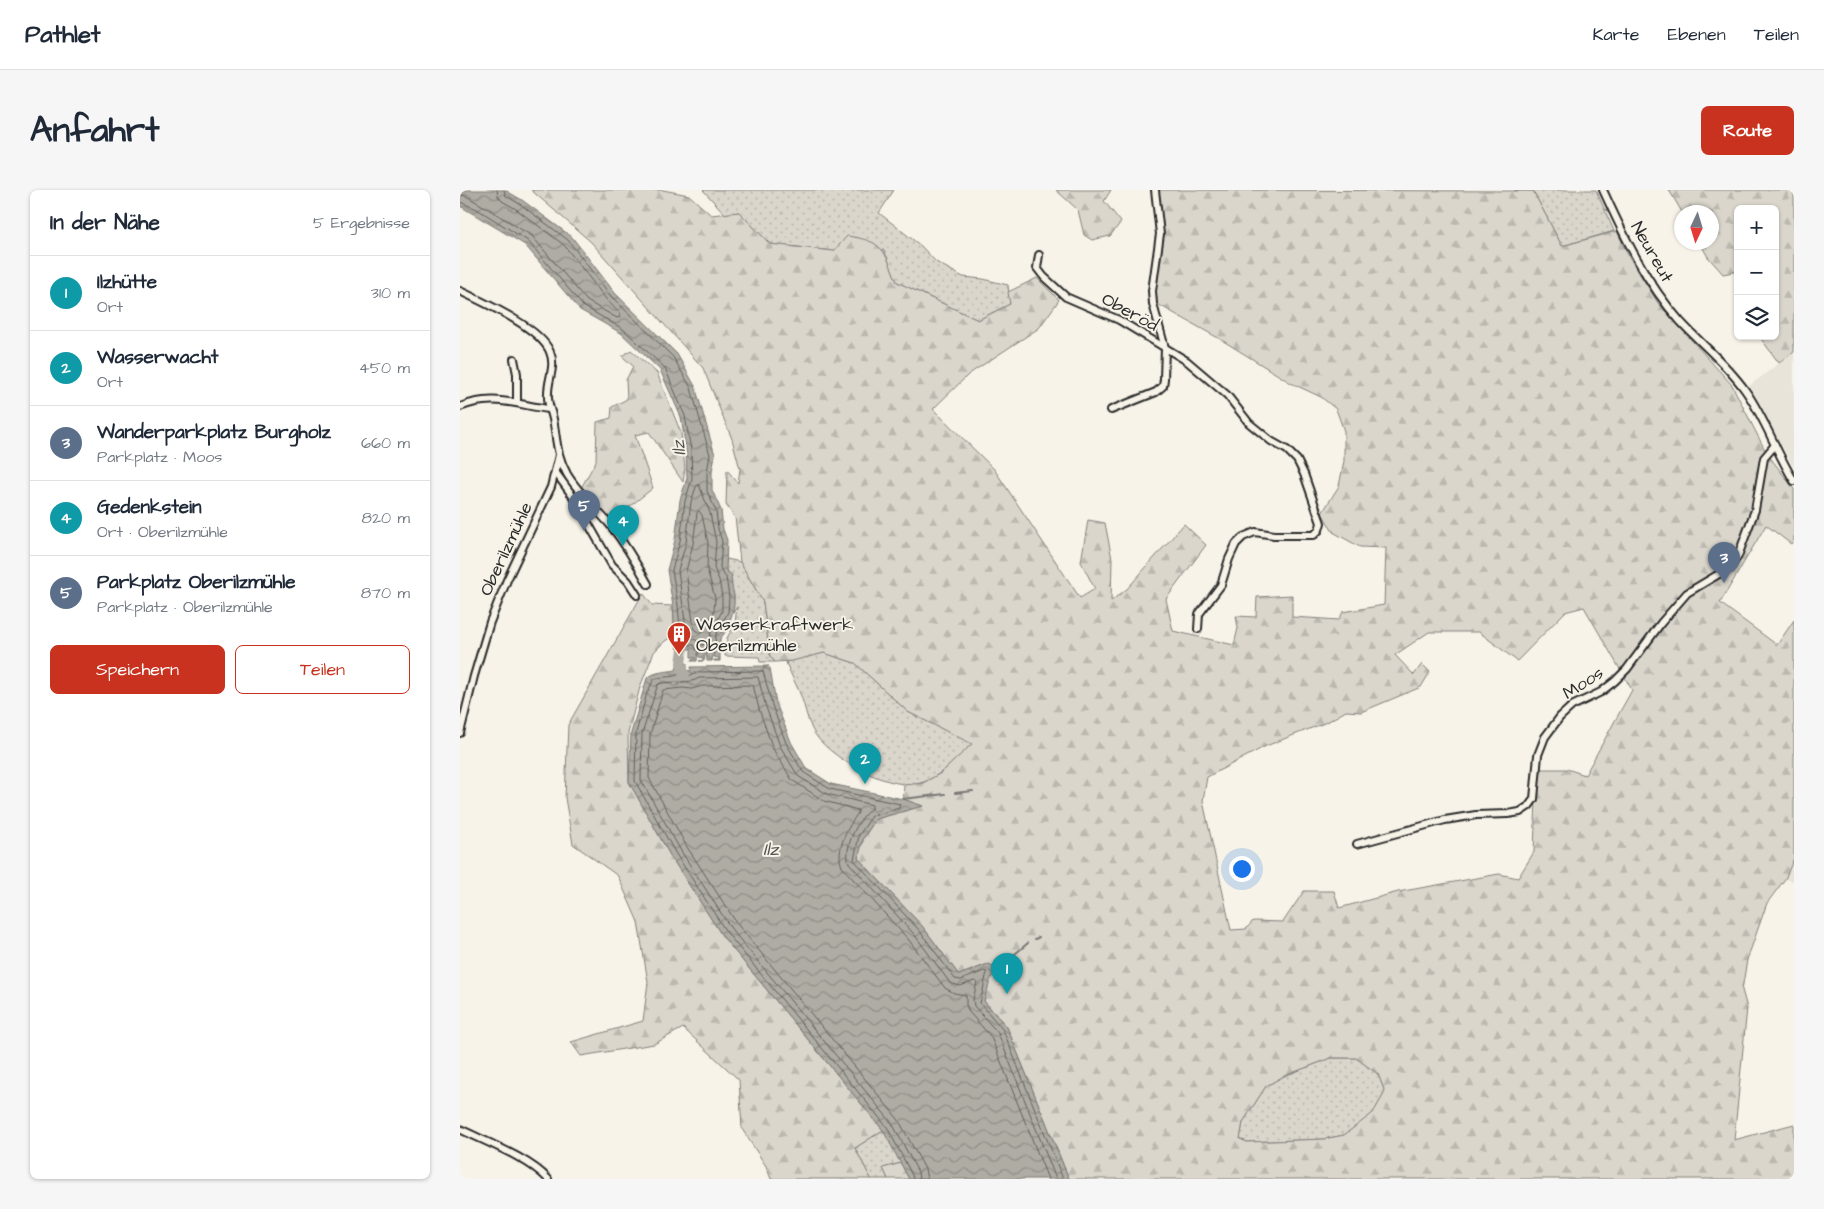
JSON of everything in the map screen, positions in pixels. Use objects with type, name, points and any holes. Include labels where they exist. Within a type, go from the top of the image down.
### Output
[{"type":"street","name":"Oberöd","points":[[1155,190],[1160,234],[1152,291],[1153,304],[1164,348]]},
{"type":"street","name":"Neureut","points":[[1603,190],[1634,254],[1664,301],[1745,389],[1794,480]]},
{"type":"street","name":"Oberöd","points":[[1039,255],[1037,268],[1066,297],[1119,320],[1164,348]]},
{"type":"street","points":[[460,291],[495,307],[528,328],[550,350],[552,367],[548,393],[549,410],[553,419],[559,455],[579,492],[610,525],[627,547],[648,584]]},
{"type":"street","points":[[1111,410],[1156,392],[1163,386],[1164,348],[1187,361],[1227,395],[1250,422],[1271,441],[1287,450],[1296,460],[1304,474],[1321,523],[1318,530],[1314,535],[1282,535],[1255,532],[1243,536],[1236,544],[1229,559],[1221,585],[1199,614],[1198,629]]},
{"type":"street","points":[[514,359],[517,374],[517,402]]},
{"type":"street","points":[[460,407],[485,400],[517,402],[549,410]]},
{"type":"street","name":"Moos","points":[[1357,844],[1445,820],[1520,812],[1529,806],[1534,799],[1538,755],[1545,737],[1560,717],[1572,706],[1600,692],[1615,681],[1627,669],[1661,622],[1687,593],[1729,568],[1738,556],[1756,510],[1764,458],[1776,445]]},
{"type":"street","name":"Oberilzmühle","points":[[460,733],[468,696],[485,639],[507,580],[551,487],[559,455]]},
{"type":"street","points":[[556,473],[572,495],[612,565],[628,581],[637,595]]},
{"type":"street","points":[[460,1129],[526,1162],[540,1170],[548,1179]]},
{"type":"shaded area","points":[[1794,352],[1794,468],[1749,386]]},
{"type":"shaded area","points":[[1794,858],[1794,882],[1785,879]]},
{"type":"green space","points":[[531,190],[663,190],[689,195],[711,215],[739,212],[770,244],[834,251],[847,236],[859,238],[876,244],[881,249],[889,262],[897,282],[978,320],[1010,304],[1008,292],[1037,278],[1059,300],[1039,328],[969,374],[933,409],[994,469],[1080,598],[1095,589],[1081,562],[1088,520],[1105,523],[1112,559],[1111,601],[1127,589],[1184,524],[1206,545],[1166,599],[1173,631],[1234,645],[1238,628],[1236,616],[1256,617],[1257,597],[1292,595],[1292,617],[1339,620],[1343,612],[1384,605],[1386,548],[1360,547],[1333,532],[1322,513],[1339,486],[1344,461],[1344,431],[1336,409],[1321,397],[1291,383],[1220,339],[1152,301],[1160,234],[1157,190],[1533,191],[1562,246],[1617,231],[1628,255],[1658,303],[1732,385],[1766,452],[1794,489],[1794,540],[1791,544],[1766,525],[1720,603],[1777,645],[1794,620],[1794,858],[1785,879],[1767,903],[1747,960],[1742,990],[1747,1008],[1734,1140],[1794,1124],[1794,1179],[1069,1179],[1007,1027],[984,1001],[988,964],[959,975],[923,927],[858,858],[864,837],[876,819],[922,806],[903,799],[904,785],[923,783],[941,773],[972,744],[908,712],[855,663],[824,653],[792,661],[775,662],[770,656],[763,602],[740,562],[735,517],[726,505],[727,470],[738,483],[740,469],[732,439],[703,368],[591,242]],"holes":[[[1584,607],[1632,690],[1585,775],[1567,769],[1537,769],[1534,852],[1518,878],[1499,874],[1398,892],[1339,908],[1334,891],[1304,891],[1283,922],[1253,921],[1246,929],[1231,930],[1203,801],[1207,777],[1266,746],[1327,722],[1346,711],[1361,712],[1421,687],[1430,672],[1422,664],[1414,675],[1395,655],[1429,632],[1479,632],[1517,661],[1565,612]],[[1331,1058],[1356,1058],[1378,1074],[1385,1092],[1373,1113],[1344,1135],[1324,1139],[1247,1142],[1240,1139],[1243,1122],[1266,1086],[1284,1076]]]},
{"type":"green space","points":[[703,190],[894,190],[879,213],[921,246],[936,262],[963,277],[983,279],[1008,285],[1010,304],[978,320],[897,282],[884,250],[834,251],[770,244],[739,212],[725,214]]},
{"type":"green space","points":[[1056,190],[1111,190],[1104,201],[1121,222],[1110,236],[1092,240],[1084,235],[1078,210]]},
{"type":"green space","points":[[1514,190],[1596,190],[1614,231],[1562,246],[1533,191]]},
{"type":"green space","points":[[1669,190],[1794,190],[1794,352],[1779,363],[1762,340],[1779,340],[1779,205],[1734,205],[1734,272],[1723,274],[1704,250],[1719,250],[1719,205],[1678,205]]},
{"type":"green space","points":[[631,350],[657,373],[681,433],[685,469],[683,482],[649,432],[635,435],[653,488],[610,522],[580,490],[596,461],[597,422],[611,418],[612,407],[627,399],[626,380],[633,366],[622,356]]},
{"type":"green space","points":[[727,559],[740,562],[763,602],[770,656],[775,662],[760,662],[759,657],[725,656],[727,638],[736,622],[737,607],[733,613],[734,596],[725,567]]},
{"type":"green space","points":[[643,593],[652,605],[673,606],[675,635],[665,641],[654,652],[640,687],[628,733],[629,782],[671,857],[723,937],[883,1130],[855,1148],[871,1179],[771,1179],[766,1166],[742,1129],[739,1080],[683,1028],[654,1044],[581,1056],[571,1042],[643,1021],[648,982],[638,922],[618,876],[573,844],[565,798],[568,725]]},
{"type":"green space","points":[[824,653],[855,663],[908,712],[973,744],[937,775],[924,782],[911,784],[896,783],[879,778],[845,761],[819,740],[812,729],[801,696],[786,662]]},
{"type":"green space","points":[[1331,1058],[1356,1058],[1378,1074],[1385,1092],[1373,1114],[1344,1135],[1324,1139],[1247,1142],[1240,1139],[1243,1122],[1266,1086],[1284,1076]]},
{"type":"green space","points":[[883,1130],[901,1163],[883,1168],[888,1179],[871,1179],[855,1148]]},
{"type":"green space","points":[[901,1163],[909,1179],[888,1179],[883,1168]]},
{"type":"water","points":[[460,190],[505,190],[522,200],[572,237],[615,293],[677,354],[695,386],[715,455],[712,472],[712,490],[721,510],[723,529],[727,540],[726,571],[732,575],[731,583],[734,596],[734,605],[726,628],[727,630],[720,639],[720,661],[714,661],[719,660],[719,658],[714,657],[714,650],[712,661],[707,661],[706,650],[704,661],[699,661],[703,660],[703,658],[699,657],[698,650],[697,661],[691,661],[696,658],[691,657],[691,648],[678,649],[675,641],[673,606],[667,570],[675,540],[680,500],[687,478],[686,450],[681,417],[660,370],[621,333],[580,310],[525,245],[460,206]]},
{"type":"water","name":"Ilz","points":[[678,663],[687,663],[689,671],[691,667],[769,666],[763,668],[770,668],[776,703],[791,742],[806,768],[831,784],[903,799],[923,806],[876,819],[864,837],[858,858],[923,927],[959,975],[988,964],[999,968],[991,978],[984,1001],[1007,1027],[1069,1179],[909,1179],[883,1130],[723,937],[671,857],[629,782],[631,733],[647,678],[657,673],[676,670]]},
{"type":"waterway","name":"Ilz","points":[[685,636],[681,663],[685,675]]},
{"type":"waterway","points":[[955,793],[973,791]]},
{"type":"waterway","points":[[903,799],[945,794]]},
{"type":"waterway","points":[[1035,939],[1039,937]]},
{"type":"waterway","points":[[997,969],[1028,943]]},
{"type":"place","name":"Parkplatz Oberilzmühle","points":[[584,531]]},
{"type":"place","name":"Gedenkstein","points":[[623,546]]},
{"type":"place","name":"Wanderparkplatz Burgholz","points":[[1724,583]]},
{"type":"place","name":"Wasserkraftwerk Oberilzmühle","points":[[679,655]]},
{"type":"place","name":"Wasserwacht","points":[[865,784]]},
{"type":"place","name":"Ilzhütte","points":[[1007,994]]}]
